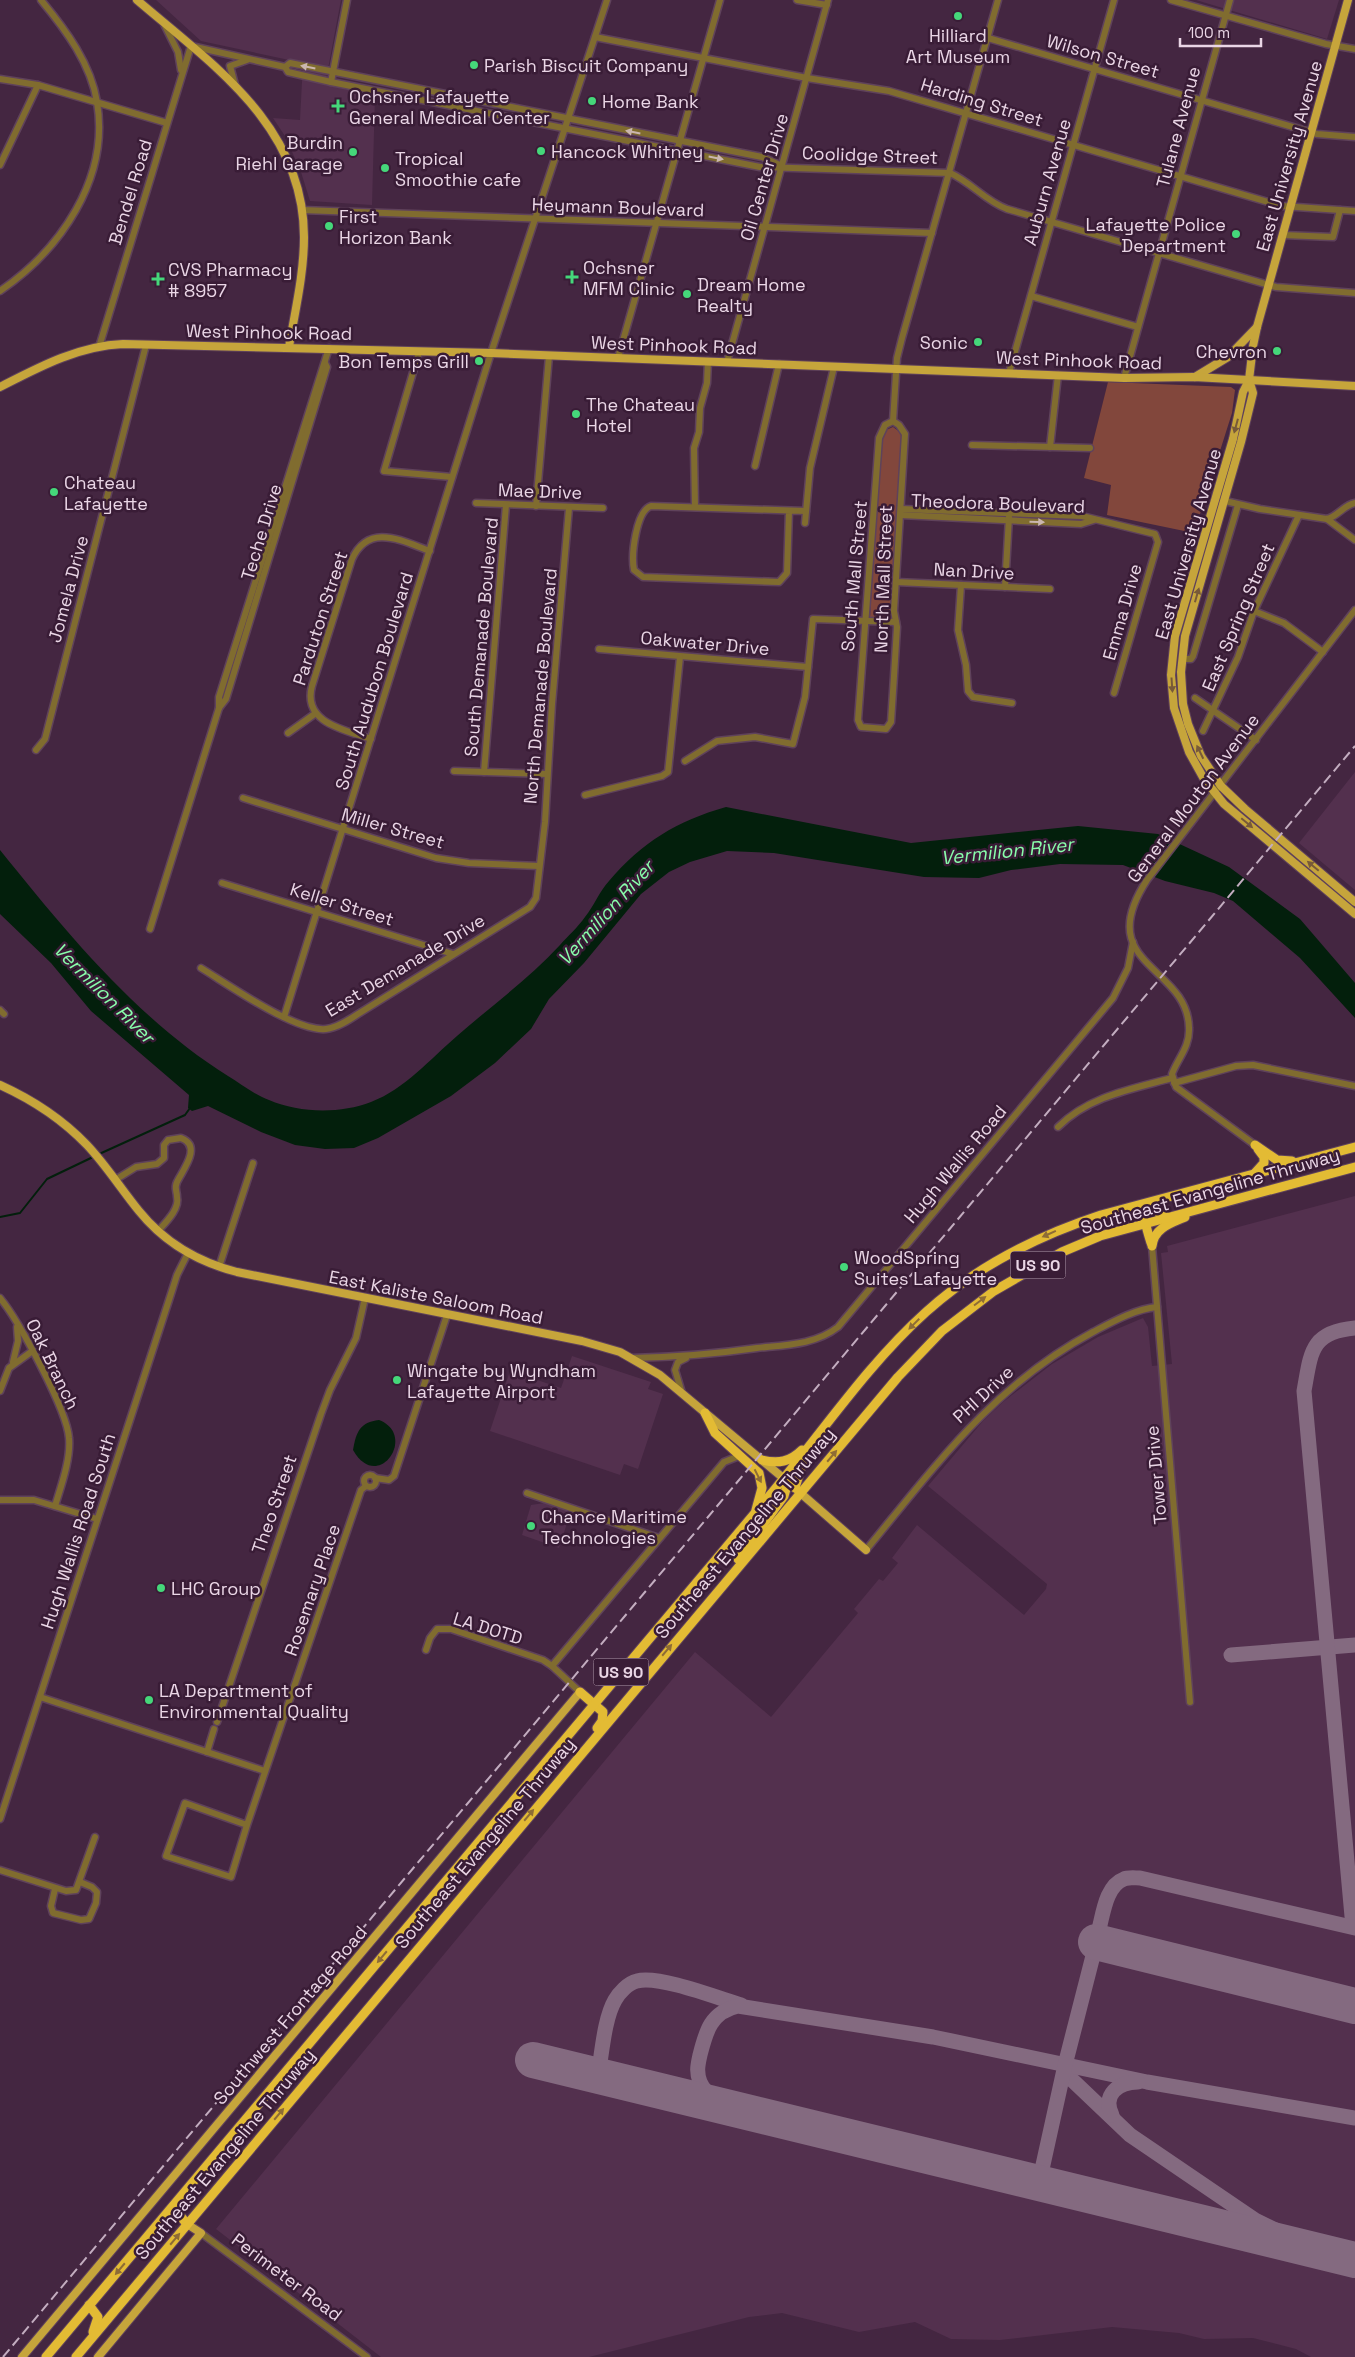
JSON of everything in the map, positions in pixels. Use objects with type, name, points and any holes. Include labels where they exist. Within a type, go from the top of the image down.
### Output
[{"type":"highway","points":[[1255,1146],[1283,1161],[1314,1158]]},
{"type":"highway","points":[[1254,1174],[1262,1168],[1264,1159],[1255,1146]]},
{"type":"highway","name":"Southeast Evangeline Thruway","points":[[1314,1158],[1355,1147]]},
{"type":"highway","name":"US 90","points":[[46,2357],[579,1721],[756,1513],[792,1485],[810,1447],[874,1367],[912,1326],[947,1295],[975,1275],[1021,1248],[1066,1227],[1101,1215],[1167,1199],[1314,1158]]},
{"type":"highway","name":"Southeast Evangeline Thruway","points":[[76,2357],[719,1588],[792,1485],[942,1332],[972,1307],[1016,1276],[1062,1252],[1100,1236],[1355,1167]]},
{"type":"highway","points":[[1152,1246],[1146,1222],[1146,1209],[1167,1199]]},
{"type":"highway","points":[[1167,1199],[1158,1210],[1160,1215],[1167,1217]]},
{"type":"highway","points":[[1152,1246],[1154,1237],[1162,1228],[1212,1206]]},
{"type":"highway","points":[[705,1413],[716,1433],[759,1473],[762,1488],[756,1513]]},
{"type":"highway","points":[[762,1460],[774,1463],[785,1462],[797,1455],[829,1423]]},
{"type":"highway","points":[[719,1588],[754,1534],[792,1485],[810,1447]]},
{"type":"highway","points":[[580,1692],[595,1703],[601,1709],[603,1715],[593,1740]]},
{"type":"highway","points":[[579,1721],[584,1706],[580,1692]]},
{"type":"highway","points":[[187,2224],[179,2216],[178,2209],[199,2175]]},
{"type":"highway","points":[[89,2305],[98,2316],[90,2340]]},
{"type":"main road","points":[[137,0],[235,85],[264,118],[276,136],[289,163],[302,210],[303,255],[289,347]]},
{"type":"main road","name":"East University Avenue","points":[[1348,0],[1257,327],[1249,380],[1252,393],[1225,501],[1185,636],[1181,689],[1188,724],[1201,756],[1221,786],[1245,809],[1353,900]]},
{"type":"main road","points":[[1194,378],[1228,357],[1257,327]]},
{"type":"main road","name":"West Pinhook Road","points":[[0,387],[60,358],[99,347],[146,345],[491,353],[1124,378],[1249,380],[1355,386]]},
{"type":"main road","name":"East University Avenue","points":[[1249,380],[1243,392],[1239,417],[1175,636],[1172,658],[1172,692],[1178,723],[1192,760],[1215,793],[1238,816],[1344,905],[1354,911]]},
{"type":"main road","points":[[1215,498],[1225,501]]},
{"type":"main road","points":[[1172,658],[1182,659]]},
{"type":"main road","points":[[1344,905],[1353,900]]},
{"type":"main road","name":"East Kaliste Saloom Road","points":[[0,1085],[41,1108],[87,1145],[138,1210],[158,1231],[188,1253],[219,1267],[600,1346],[633,1358],[660,1375],[792,1485],[866,1550]]},
{"type":"main road","name":"Southwest Frontage Road","points":[[22,2357],[580,1692]]},
{"type":"main road","name":"Perimeter Road","points":[[187,2224],[201,2233]]},
{"type":"main road","points":[[98,2357],[201,2233]]},
{"type":"street","points":[[0,292],[44,254],[75,212],[95,160],[98,140],[97,102],[84,65],[74,44],[42,0]]},
{"type":"street","points":[[331,82],[347,0]]},
{"type":"street","name":"South Audubon Boulevard","points":[[284,1017],[491,353],[607,0]]},
{"type":"street","points":[[618,358],[720,0]]},
{"type":"street","points":[[797,0],[828,3]]},
{"type":"street","points":[[893,421],[896,369],[902,338],[998,0]]},
{"type":"street","name":"Auburn Avenue","points":[[1009,373],[1114,0]]},
{"type":"street","points":[[1172,0],[1355,50]]},
{"type":"street","name":"Tulane Avenue","points":[[1124,378],[1230,0]]},
{"type":"street","name":"Oil Center Drive","points":[[726,362],[828,3]]},
{"type":"street","points":[[163,23],[178,52],[182,76]]},
{"type":"street","name":"Harding Street","points":[[595,37],[889,92],[1290,207],[1355,211]]},
{"type":"street","name":"Wilson Street","points":[[988,38],[1311,132],[1355,137]]},
{"type":"street","name":"Coolidge Street","points":[[190,46],[284,67],[288,72],[331,82],[760,167],[782,166],[950,173],[970,184],[994,204],[1051,222],[1269,285],[1355,293]]},
{"type":"street","name":"Bendel Road","points":[[99,347],[190,46]]},
{"type":"street","points":[[235,85],[230,66],[250,59]]},
{"type":"street","name":"Coolidge Street","points":[[284,67],[290,64],[333,72],[762,157],[782,166]]},
{"type":"street","points":[[0,79],[38,85],[166,123]]},
{"type":"street","points":[[0,165],[38,85]]},
{"type":"street","name":"Heymann Boulevard","points":[[302,210],[932,234]]},
{"type":"street","points":[[1283,234],[1333,237],[1340,210]]},
{"type":"street","points":[[1031,296],[1138,327]]},
{"type":"street","name":"Jomela Drive","points":[[36,750],[45,739],[146,345]]},
{"type":"street","name":"Teche Drive","points":[[150,930],[219,708],[219,697],[249,613],[329,348]]},
{"type":"street","points":[[419,352],[384,471],[452,477]]},
{"type":"street","points":[[536,506],[549,356]]},
{"type":"street","points":[[695,507],[694,448],[699,432],[700,408],[707,383],[708,361]]},
{"type":"street","points":[[755,466],[779,364]]},
{"type":"street","points":[[805,524],[810,468],[834,367]]},
{"type":"street","points":[[1050,447],[1058,375]]},
{"type":"street","name":"North Mall Street","points":[[874,728],[888,729],[891,722],[896,622],[894,611],[905,434],[899,425],[893,421]]},
{"type":"street","name":"South Mall Street","points":[[874,728],[861,727],[858,723],[865,621],[868,616],[879,438],[885,425],[893,421]]},
{"type":"street","points":[[972,445],[1090,448]]},
{"type":"street","points":[[1225,501],[1238,505],[1327,518],[1334,516],[1350,504],[1355,503]]},
{"type":"street","name":"Mae Drive","points":[[476,504],[604,508]]},
{"type":"street","name":"South Demanade Boulevard","points":[[484,772],[506,505]]},
{"type":"street","points":[[1182,659],[1191,659],[1193,656],[1238,505]]},
{"type":"street","points":[[789,510],[786,573],[779,582],[643,577],[636,573],[633,565],[635,532],[644,509],[650,506],[789,510],[806,511]]},
{"type":"street","name":"North Demanade Boulevard","points":[[539,866],[570,508]]},
{"type":"street","name":"Theodora Boulevard","points":[[901,512],[1009,517],[1082,516],[1152,532],[1158,538]]},
{"type":"street","name":"East Spring Street","points":[[1204,731],[1238,656],[1254,612],[1299,515]]},
{"type":"street","points":[[1005,587],[1009,517]]},
{"type":"street","points":[[1327,518],[1355,540]]},
{"type":"street","name":"Parduton Street","points":[[316,714],[312,705],[311,690],[352,559],[358,549],[367,541],[384,536],[430,551]]},
{"type":"street","name":"Emma Drive","points":[[1114,693],[1158,538]]},
{"type":"street","name":"Nan Drive","points":[[896,582],[1050,589]]},
{"type":"street","points":[[961,586],[958,630],[966,665],[968,691],[973,697],[1012,704]]},
{"type":"street","name":"General Mouton Avenue","points":[[1173,1080],[1173,1071],[1187,1046],[1188,1017],[1177,993],[1147,964],[1133,942],[1130,924],[1133,907],[1147,880],[1355,610]]},
{"type":"street","points":[[1254,612],[1284,623],[1323,652]]},
{"type":"street","points":[[685,761],[716,741],[755,737],[793,744],[805,697],[813,619],[896,622]]},
{"type":"street","name":"Oakwater Drive","points":[[599,649],[808,667]]},
{"type":"street","points":[[585,795],[662,776],[668,772],[680,657]]},
{"type":"street","points":[[1195,698],[1256,740]]},
{"type":"street","points":[[288,732],[316,714],[327,724],[371,739]]},
{"type":"street","points":[[454,771],[547,774]]},
{"type":"street","name":"Miller Street","points":[[243,798],[448,860],[539,866]]},
{"type":"street","name":"East Demanade Drive","points":[[201,968],[284,1017],[318,1029],[330,1028],[358,1014],[530,907],[536,898],[539,866]]},
{"type":"street","name":"Keller Street","points":[[222,883],[453,954]]},
{"type":"street","name":"Hugh Wallis Road","points":[[633,1358],[688,1357],[805,1342],[818,1339],[838,1327],[1113,998],[1128,970],[1133,942]]},
{"type":"street","points":[[1128,970],[1137,964],[1147,964]]},
{"type":"street","points":[[1058,1127],[1073,1113],[1100,1099],[1236,1066],[1253,1065],[1355,1086]]},
{"type":"street","points":[[1173,1080],[1180,1091],[1255,1146]]},
{"type":"street","points":[[115,1180],[136,1167],[160,1163],[164,1158],[164,1145],[168,1140],[181,1138],[188,1143],[190,1148],[187,1166],[176,1184],[176,1206],[158,1231]]},
{"type":"street","points":[[219,1267],[253,1163]]},
{"type":"street","name":"Tower Drive","points":[[1152,1246],[1190,1702]]},
{"type":"street","name":"Hugh Wallis Road South","points":[[0,1819],[177,1275],[188,1253]]},
{"type":"street","name":"Oak Branch","points":[[0,1298],[18,1326],[52,1389],[70,1439],[55,1506]]},
{"type":"street","name":"Theo Street","points":[[216,1722],[321,1414],[330,1390],[356,1338],[364,1298]]},
{"type":"street","name":"PHI Drive","points":[[866,1550],[959,1438],[1013,1385],[1041,1363],[1106,1325],[1157,1306]]},
{"type":"street","name":"Rosemary Place","points":[[247,1825],[185,1802],[166,1856],[231,1877],[265,1771],[361,1490],[366,1486],[375,1486],[375,1478],[389,1480],[394,1476],[447,1315]]},
{"type":"street","points":[[0,1391],[6,1373],[13,1363],[16,1354],[18,1326]]},
{"type":"street","points":[[13,1363],[31,1352]]},
{"type":"street","points":[[683,1394],[675,1370],[678,1362],[688,1357]]},
{"type":"street","points":[[580,1692],[552,1666],[724,1462],[730,1447]]},
{"type":"street","points":[[724,1462],[740,1456]]},
{"type":"street","points":[[527,1493],[659,1538]]},
{"type":"street","points":[[0,1500],[25,1498],[97,1519]]},
{"type":"street","name":"LA DOTD","points":[[426,1650],[430,1638],[437,1629],[451,1629],[552,1666]]},
{"type":"street","points":[[40,1697],[265,1771]]},
{"type":"street","points":[[207,1752],[214,1729]]},
{"type":"street","points":[[0,1870],[55,1888],[76,1890],[95,1837]]},
{"type":"street","points":[[55,1888],[51,1906],[53,1913],[80,1920],[89,1919],[96,1903],[96,1892],[92,1887],[80,1882]]},
{"type":"street","name":"Perimeter Road","points":[[201,2233],[367,2357]]},
{"type":"shaded area","name":"Ochsner Lafayette General Medical Center","points":[[156,0],[341,0],[325,85],[375,95],[372,205],[310,201],[301,172],[285,136],[273,118],[300,120],[303,63],[201,41]]},
{"type":"shaded area","points":[[1196,0],[1339,0],[1327,39]]},
{"type":"shaded area","points":[[1108,382],[1231,387],[1235,390],[1232,413],[1194,533],[1107,515],[1111,485],[1084,478]]},
{"type":"shaded area","points":[[893,427],[901,433],[903,441],[891,618],[870,617],[881,437],[884,431]]},
{"type":"shaded area","points":[[1355,772],[1355,890],[1299,843]]},
{"type":"shaded area","points":[[1355,1196],[1355,2357],[1311,2357],[1296,2349],[1253,2338],[1204,2339],[1179,2333],[1112,2327],[1000,2340],[951,2339],[915,2322],[859,2332],[782,2313],[749,2317],[589,2357],[381,2357],[216,2229],[695,1652],[771,1717],[858,1613],[854,1609],[879,1579],[883,1581],[898,1563],[892,1558],[917,1525],[1024,1615],[1046,1589],[1047,1584],[928,1486],[983,1421],[1003,1402],[1052,1364],[1098,1337],[1143,1318],[1148,1327],[1152,1366],[1172,1364],[1161,1253],[1168,1252],[1167,1246]]},
{"type":"shaded area","points":[[572,1356],[651,1382],[648,1389],[663,1394],[638,1469],[624,1464],[620,1475],[490,1431],[510,1371],[561,1388]]},
{"type":"shaded area","points":[[544,1503],[571,1511],[559,1548],[522,1535],[531,1505]]},
{"type":"water","name":"Vermilion River","points":[[726,807],[911,843],[1078,826],[1158,834],[1229,867],[1300,919],[1355,983],[1355,1018],[1300,958],[1233,901],[1214,893],[1165,881],[1123,865],[1060,864],[1011,870],[979,878],[924,877],[774,853],[727,851],[690,862],[669,872],[641,894],[584,963],[549,999],[531,1029],[495,1063],[451,1096],[378,1138],[354,1148],[325,1149],[295,1145],[261,1132],[208,1106],[192,1111],[188,1108],[189,1095],[91,1011],[51,963],[0,914],[0,850],[105,973],[163,1028],[195,1053],[264,1098],[306,1110],[346,1109],[371,1102],[395,1089],[417,1073],[457,1036],[523,981],[579,924],[605,885],[634,855],[676,826]]},
{"type":"water","points":[[379,1420],[390,1427],[395,1437],[395,1448],[390,1457],[382,1464],[373,1466],[363,1462],[353,1450],[360,1429],[367,1423]]},
{"type":"waterway","points":[[97,1155],[185,1115],[190,1108]]},
{"type":"waterway","points":[[0,1217],[20,1213],[47,1179],[93,1157]]},
{"type":"taxiway","points":[[1353,1927],[1304,1391],[1311,1355],[1315,1347],[1329,1334],[1355,1328]]},
{"type":"taxiway","points":[[1231,1655],[1355,1645]]},
{"type":"taxiway","points":[[1093,1952],[1105,1944],[1098,1933],[1103,1910],[1109,1895],[1118,1883],[1130,1878],[1140,1878],[1355,1928]]},
{"type":"taxiway","points":[[1039,2183],[1065,2065],[1096,1944]]},
{"type":"taxiway","points":[[598,2075],[611,2008],[621,1991],[634,1982],[647,1980],[674,1984],[741,2005]]},
{"type":"taxiway","points":[[721,2105],[702,2086],[698,2075],[699,2062],[705,2038],[711,2024],[722,2013],[738,2006],[933,2037],[1147,2082],[1355,2118]]},
{"type":"taxiway","points":[[1065,2065],[1068,2076],[1130,2135],[1255,2220],[1294,2239],[1352,2259]]},
{"type":"taxiway","points":[[1112,2115],[1109,2101],[1114,2091],[1124,2084],[1138,2082]]},
{"type":"runway","points":[[1096,1942],[1355,2006]]},
{"type":"runway","points":[[533,2060],[1355,2260]]},
{"type":"railway","points":[[3,2357],[1355,746]]},
{"type":"place","name":"Hilliard Art Museum","points":[[958,16]]},
{"type":"place","name":"Parish Biscuit Company","points":[[474,65]]},
{"type":"place","name":"Home Bank","points":[[592,101]]},
{"type":"place","name":"Ochsner Lafayette General Medical Center","points":[[338,106]]},
{"type":"place","name":"Hancock Whitney","points":[[541,151]]},
{"type":"place","name":"Burdin Riehl Garage","points":[[353,152]]},
{"type":"place","name":"Tropical Smoothie cafe","points":[[385,168]]},
{"type":"place","name":"First Horizon Bank","points":[[329,226]]},
{"type":"place","name":"Lafayette Police Department","points":[[1236,234]]},
{"type":"place","name":"Ochsner MFM Clinic","points":[[572,277]]},
{"type":"place","name":"CVS Pharmacy # 8957","points":[[158,279]]},
{"type":"place","name":"Dream Home Realty","points":[[687,294]]},
{"type":"place","name":"Sonic","points":[[978,342]]},
{"type":"place","name":"Chevron","points":[[1277,351]]},
{"type":"place","name":"Bon Temps Grill","points":[[479,361]]},
{"type":"place","name":"The Chateau Hotel","points":[[576,414]]},
{"type":"place","name":"Chateau Lafayette","points":[[54,492]]},
{"type":"place","name":"WoodSpring Suites Lafayette","points":[[844,1267]]},
{"type":"place","name":"Wingate by Wyndham Lafayette Airport","points":[[397,1380]]},
{"type":"place","name":"Chance Maritime Technologies","points":[[531,1526]]},
{"type":"place","name":"LHC Group","points":[[161,1588]]},
{"type":"place","name":"LA Department of Environmental Quality","points":[[149,1700]]}]
